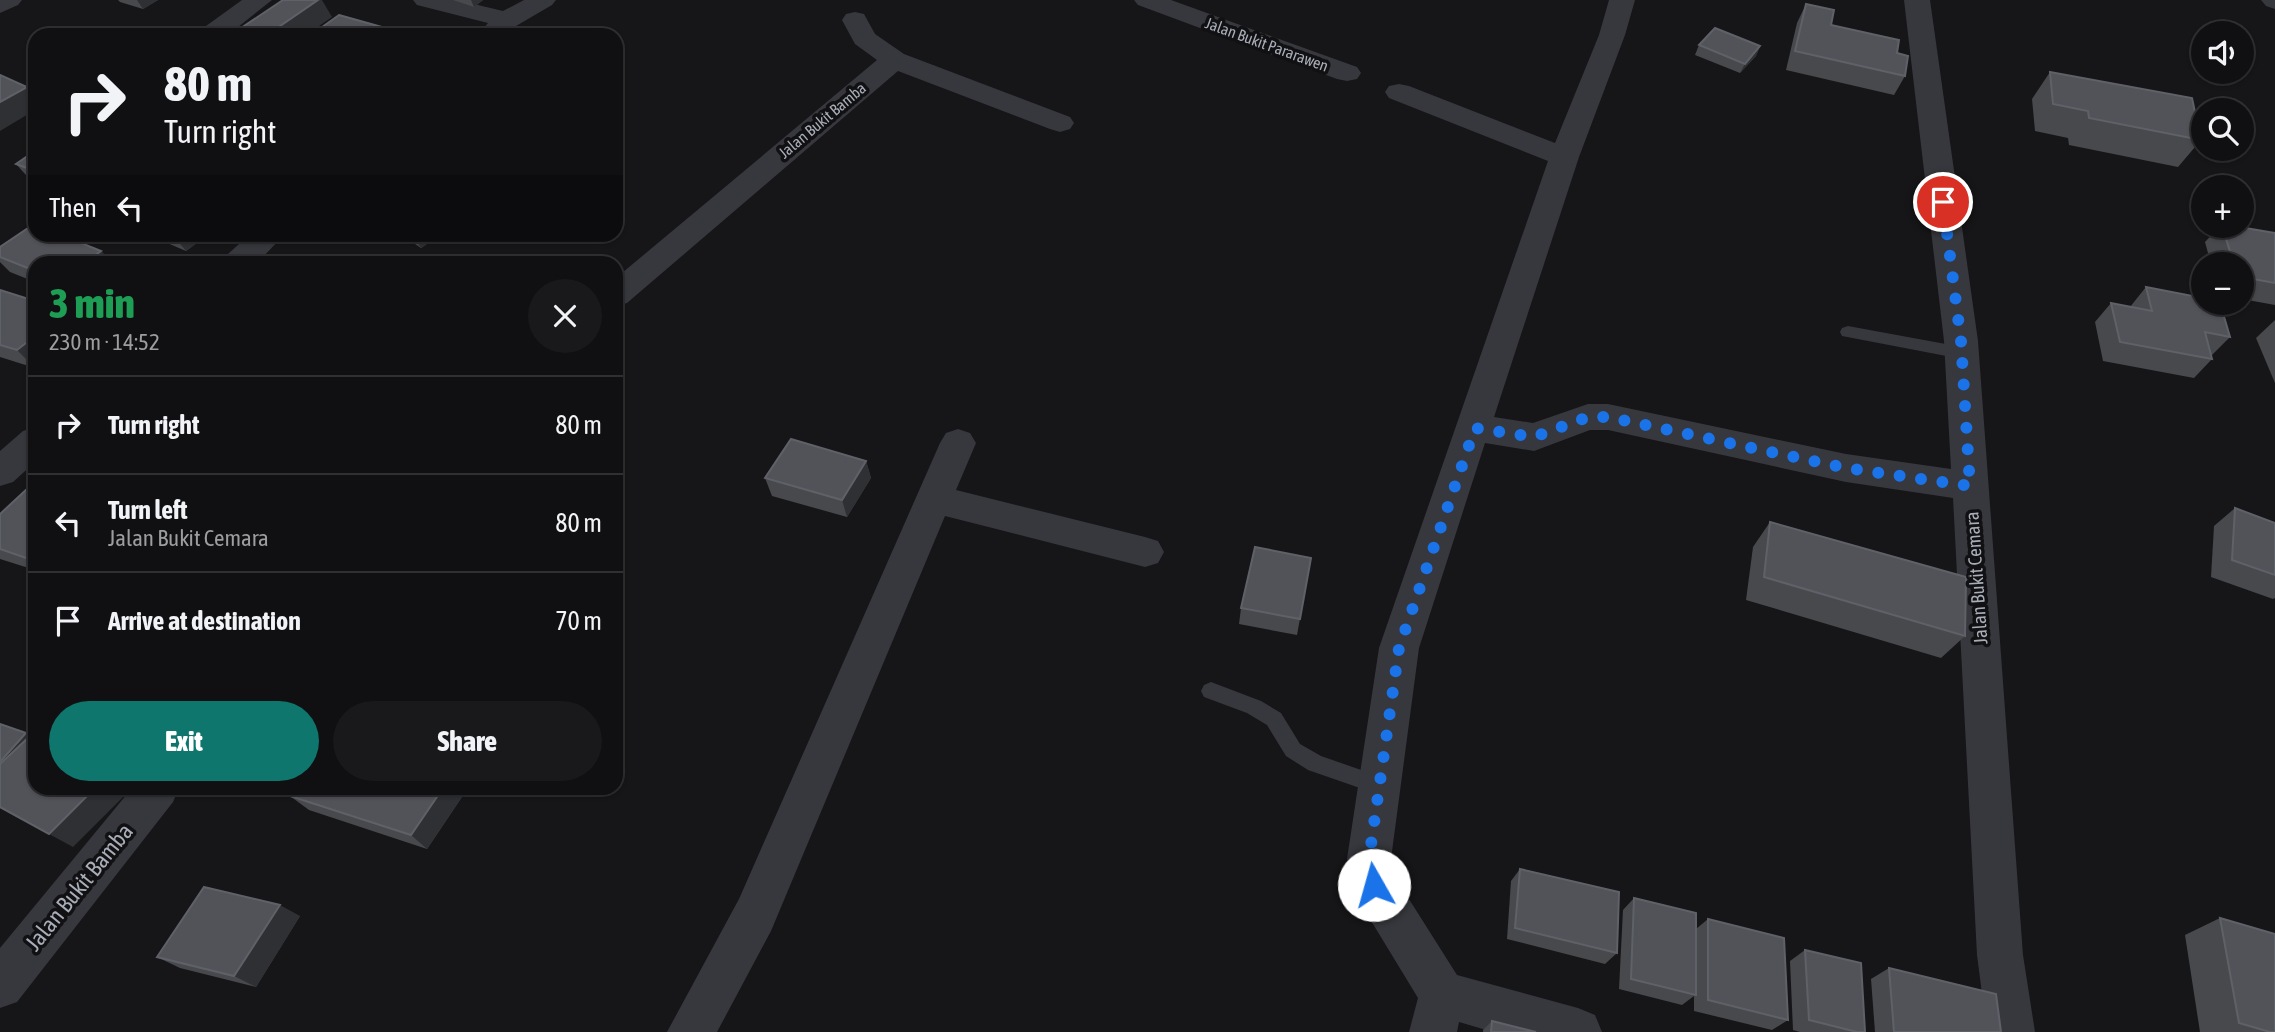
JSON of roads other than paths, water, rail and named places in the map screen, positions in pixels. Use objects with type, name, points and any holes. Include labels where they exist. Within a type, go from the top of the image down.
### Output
[{"type":"street","points":[[0,5],[9,0]]},
{"type":"street","points":[[220,28],[259,0]]},
{"type":"street","points":[[426,0],[499,28],[543,0]]},
{"type":"street","name":"Jalan Bukit Pararawen","points":[[1147,0],[1347,73]]},
{"type":"street","points":[[1578,1032],[1437,1013],[1374,885],[1369,859],[1368,782],[1399,648],[1564,157],[1612,35],[1622,0]]},
{"type":"street","name":"Jalan Bukit Cemara","points":[[1917,0],[1962,353],[2000,955],[2011,1032]]},
{"type":"street","points":[[855,20],[864,38],[894,60],[1060,123]]},
{"type":"street","name":"Jalan Bukit Bamba","points":[[623,289],[894,60]]},
{"type":"street","points":[[1399,92],[1564,157]]},
{"type":"street","points":[[246,256],[261,242]]},
{"type":"street","points":[[1475,428],[1534,437],[1588,417],[1608,417],[1846,468],[1970,486]]},
{"type":"street","points":[[691,1032],[755,915],[958,443]]},
{"type":"street","points":[[0,472],[28,447]]},
{"type":"street","points":[[934,499],[1145,552]]},
{"type":"street","name":"Jalan Bukit Bamba","points":[[0,985],[152,795]]},
{"type":"lane","points":[[1848,332],[1962,353]]},
{"type":"lane","points":[[1211,691],[1254,707],[1274,719],[1293,750],[1332,771],[1368,782]]}]
